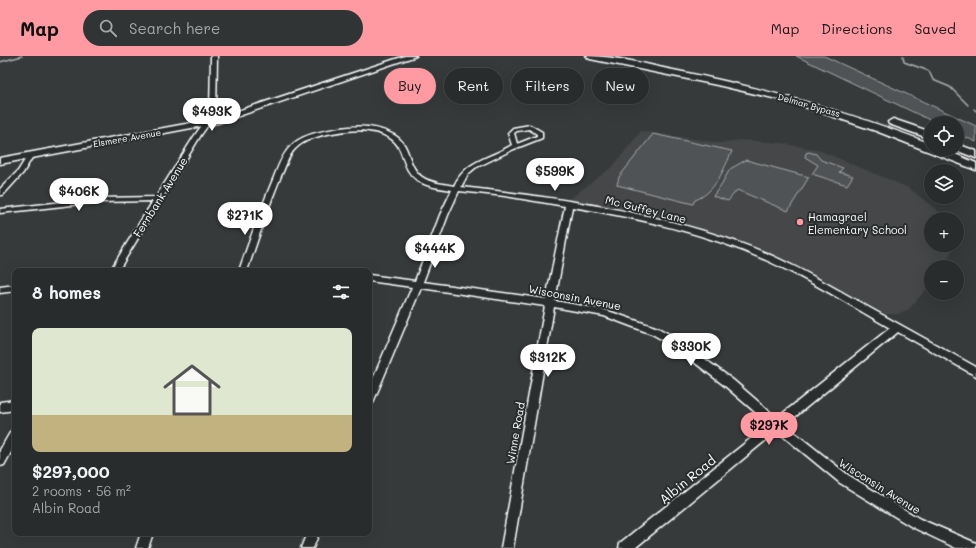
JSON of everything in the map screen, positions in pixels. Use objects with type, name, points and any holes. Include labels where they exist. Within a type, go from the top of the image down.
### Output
[{"type":"main road","name":"Elsmere Avenue","points":[[0,161],[207,123],[412,56]]},
{"type":"main road","name":"Delmar Bypass","points":[[590,56],[722,83],[792,100],[845,116],[924,145]]},
{"type":"main road","name":"Delmar Bypass","points":[[626,56],[774,86],[850,108]]},
{"type":"main road","points":[[884,119],[924,133]]},
{"type":"main road","points":[[964,150],[976,155]]},
{"type":"main road","points":[[950,156],[976,167]]},
{"type":"street","name":"Fernbank Avenue","points":[[116,268],[213,114],[214,56]]},
{"type":"street","points":[[372,393],[418,284],[444,214],[465,173],[473,167],[512,148],[536,140],[540,137],[540,133],[530,127],[515,129],[511,133],[515,143],[515,146],[512,148]]},
{"type":"street","name":"Mc Guffey Lane","points":[[244,268],[270,194],[292,148],[310,137],[346,129],[370,129],[391,136],[402,145],[410,169],[420,179],[436,185],[456,189],[505,194],[622,213],[658,221],[725,241],[771,259],[812,279],[898,326],[976,372]]},
{"type":"street","points":[[0,194],[21,172],[30,156]]},
{"type":"street","points":[[0,211],[99,200],[158,199]]},
{"type":"street","name":"Winne Road","points":[[507,548],[569,204]]},
{"type":"street","name":"Wisconsin Avenue","points":[[372,278],[550,303],[605,313],[655,331],[675,342],[700,360],[844,479],[916,523],[971,548]]},
{"type":"street","points":[[0,290],[12,288]]},
{"type":"street","name":"Albin Road","points":[[625,548],[898,326]]},
{"type":"street","points":[[0,407],[12,405]]},
{"type":"street","points":[[0,461],[12,440]]},
{"type":"street","points":[[142,548],[146,536]]},
{"type":"street","points":[[307,548],[312,536]]},
{"type":"shaded area","points":[[796,56],[824,56],[954,116],[924,116],[924,117]]},
{"type":"shaded area","points":[[964,120],[976,126],[976,142],[964,136]]},
{"type":"shaded area","name":"Hamagrael Elementary School","points":[[641,131],[720,143],[740,140],[782,143],[821,151],[909,188],[924,200],[924,204],[929,204],[939,212],[924,212],[924,252],[952,252],[948,260],[924,260],[924,292],[909,309],[898,314],[885,314],[803,270],[768,254],[679,224],[589,204],[567,201],[613,166]]},
{"type":"shaded area","points":[[653,134],[732,151],[718,180],[708,192],[695,200],[693,204],[617,185],[619,177]]},
{"type":"shaded area","points":[[809,152],[816,154],[821,160],[843,168],[839,172],[853,176],[847,185],[812,174],[818,165],[805,157],[806,153]]},
{"type":"shaded area","points":[[746,160],[809,177],[788,211],[737,190],[728,201],[713,196],[730,169]]},
{"type":"waterway","points":[[0,62],[22,56]]},
{"type":"waterway","points":[[903,56],[904,62],[929,71],[933,80],[950,87],[968,105]]},
{"type":"place","name":"Hamagrael Elementary School","points":[[800,222]]}]
